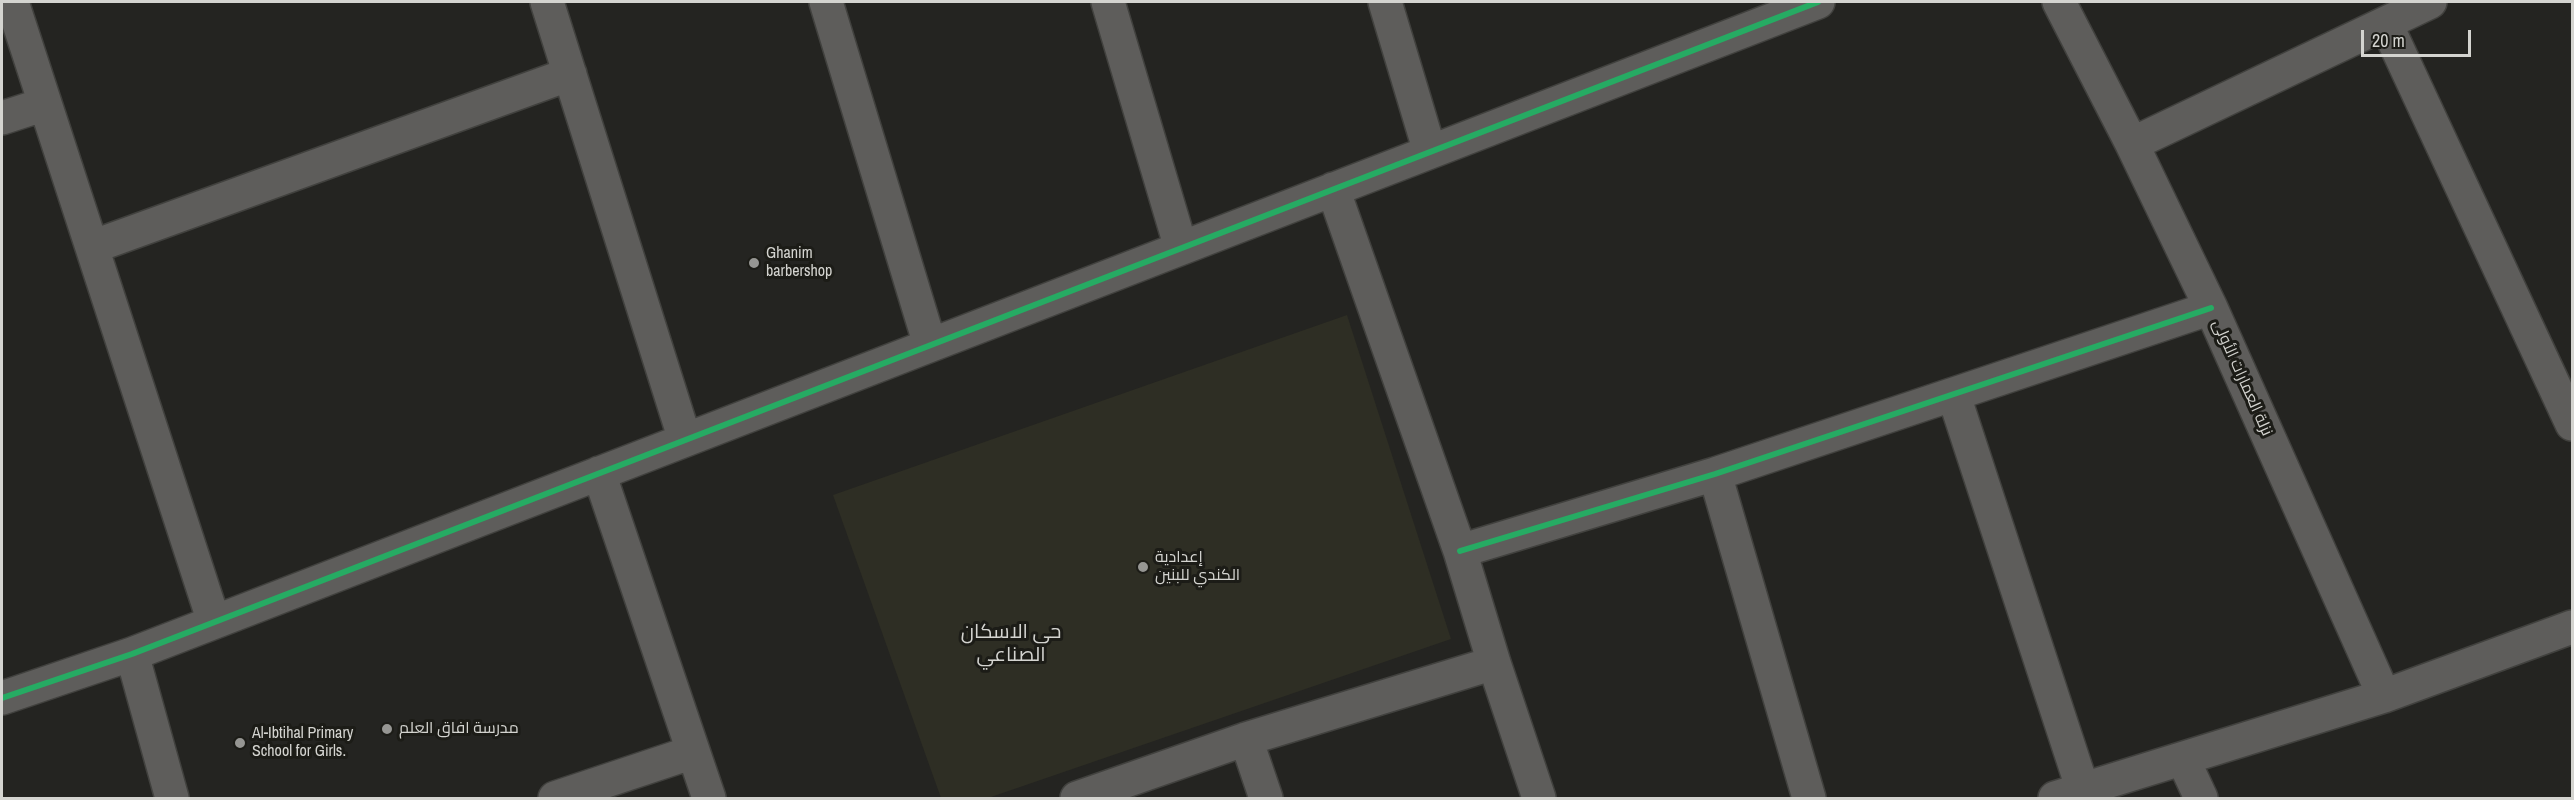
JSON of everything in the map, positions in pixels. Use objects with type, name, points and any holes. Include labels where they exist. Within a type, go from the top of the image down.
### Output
[{"type":"street","points":[[12,2],[214,622]]},
{"type":"street","points":[[547,2],[685,440]]},
{"type":"street","points":[[826,2],[930,345]]},
{"type":"street","points":[[1108,2],[1181,248]]},
{"type":"street","points":[[1385,2],[1430,152]]},
{"type":"street","points":[[2,698],[132,654],[1818,2]]},
{"type":"street","name":"نزلة العمارات الأولى","points":[[2059,2],[2132,144],[2211,308],[2384,696]]},
{"type":"street","points":[[2132,144],[2430,2]]},
{"type":"street","points":[[2386,24],[2572,424]]},
{"type":"street","points":[[92,247],[570,74]]},
{"type":"street","points":[[2,118],[45,104]]},
{"type":"street","points":[[1333,189],[1460,551],[1539,798]]},
{"type":"street","points":[[1460,551],[1715,474],[1954,396],[2211,308]]},
{"type":"street","points":[[1954,396],[2069,794],[2384,696],[2572,627]]},
{"type":"street","points":[[599,473],[709,798]]},
{"type":"street","points":[[1715,474],[1809,798]]},
{"type":"street","points":[[132,654],[172,798]]},
{"type":"street","points":[[1077,798],[1246,739],[1494,663]]},
{"type":"street","points":[[1246,739],[1266,798]]},
{"type":"street","points":[[555,798],[693,752]]},
{"type":"street","points":[[2182,759],[2201,798]]},
{"type":"shaded area","name":"إعدادية الكندي للبنين","points":[[1347,315],[1451,639],[988,798],[941,798],[833,495]]},
{"type":"cycle path","points":[[2,698],[132,654],[1818,2]]},
{"type":"cycle path","points":[[1460,551],[1715,474],[2211,308]]},
{"type":"place","name":"Ghanim barbershop","points":[[754,263]]},
{"type":"place","name":"إعدادية الكندي للبنين","points":[[1143,567]]},
{"type":"place","name":"مدرسة افاق العلم","points":[[387,729]]},
{"type":"place","name":"Al-Ibtihal Primary School for Girls.","points":[[240,743]]},
{"type":"district","name":"حي الاسكان الصناعي","points":[[1011,644]]}]
